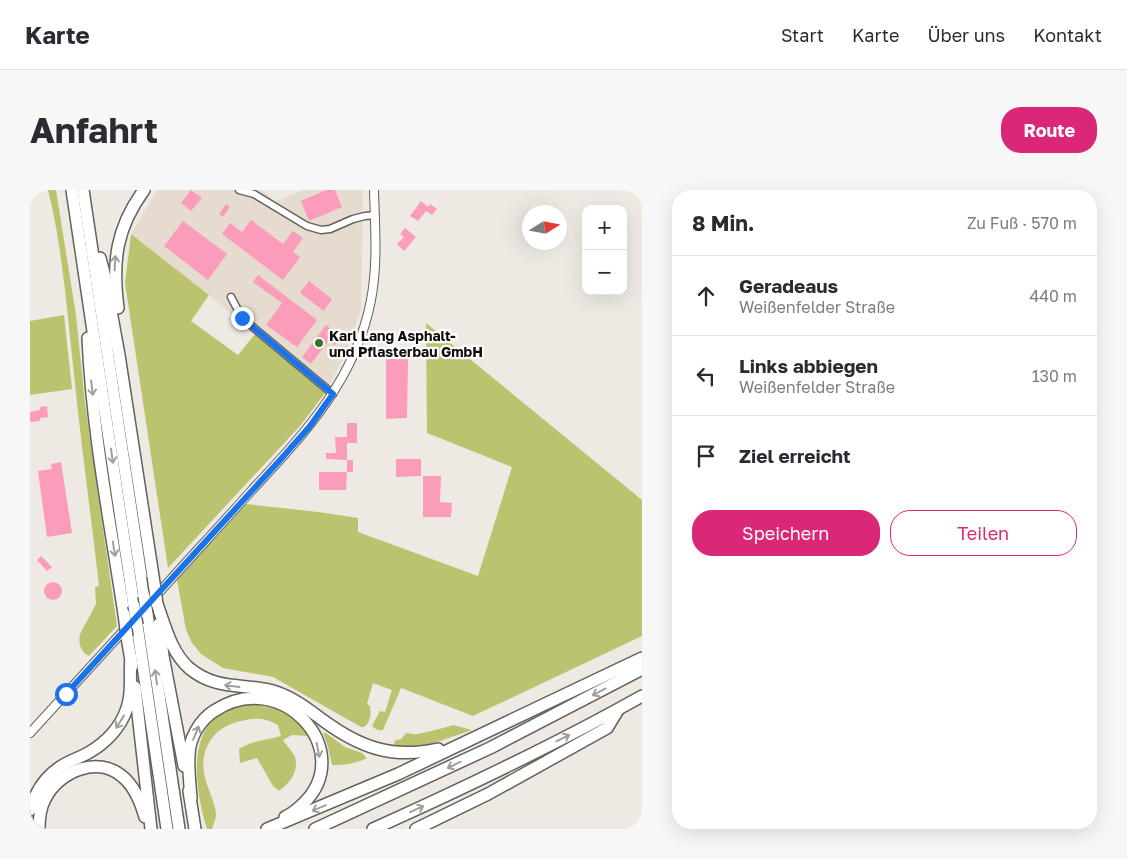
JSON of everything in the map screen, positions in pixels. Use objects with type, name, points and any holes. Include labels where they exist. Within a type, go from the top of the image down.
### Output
[{"type":"highway","points":[[72,190],[167,829]]},
{"type":"highway","points":[[83,190],[178,829]]},
{"type":"highway","points":[[123,381],[126,365],[115,289],[117,247],[124,223],[144,190]]},
{"type":"highway","points":[[87,216],[104,272],[153,576],[163,656],[195,829]]},
{"type":"highway","points":[[87,287],[85,308],[98,439],[137,700],[149,829]]},
{"type":"highway","points":[[157,604],[170,641],[181,660],[208,680],[230,686],[262,689],[292,698],[338,732],[361,744],[376,749],[414,753],[459,744]]},
{"type":"highway","points":[[30,810],[38,790],[51,774],[98,746],[118,726],[124,717],[132,689],[129,670],[130,658]]},
{"type":"highway","points":[[266,829],[398,774],[642,658]]},
{"type":"highway","points":[[315,829],[490,748],[642,669]]},
{"type":"highway","points":[[373,829],[443,797],[642,696]]},
{"type":"highway","points":[[190,798],[188,755],[201,722],[222,706],[238,699],[251,697],[263,698],[274,702],[299,715],[310,727],[319,747],[321,766],[318,782],[310,797],[289,816],[268,826],[266,829]]},
{"type":"highway","points":[[416,829],[488,794],[607,728],[619,708]]},
{"type":"highway","points":[[39,829],[45,798],[51,790],[64,777],[82,768],[91,766],[110,769],[123,776],[133,787],[140,800],[149,829]]},
{"type":"street","points":[[239,190],[254,194],[307,226],[320,230],[330,229],[355,218],[375,216]]},
{"type":"street","points":[[30,732],[310,426],[333,394],[354,356],[371,300],[376,254],[374,190]]},
{"type":"street","points":[[231,297],[242,318],[333,394]]},
{"type":"shaded area","points":[[157,190],[261,190],[276,201],[304,190],[363,190],[361,309],[345,355],[325,393],[209,295],[131,234]]},
{"type":"green space","points":[[48,190],[56,190],[76,315],[85,403],[117,626],[89,656],[81,647],[79,641],[80,634],[96,604],[95,587],[99,586],[64,282]]},
{"type":"green space","points":[[131,234],[209,295],[191,321],[238,355],[255,334],[325,393],[300,426],[168,568],[125,283]]},
{"type":"green space","points":[[64,315],[72,389],[30,395],[30,321]]},
{"type":"green space","points":[[426,323],[642,500],[642,636],[473,716],[401,688],[383,730],[379,730],[372,726],[380,711],[385,712],[392,690],[373,683],[367,704],[370,706],[370,718],[364,727],[361,727],[273,677],[223,668],[201,654],[192,643],[186,630],[177,580],[246,504],[358,518],[358,532],[478,576],[512,467],[427,433]]},
{"type":"green space","points":[[253,704],[285,712],[297,721],[308,736],[292,735],[283,740],[295,757],[295,772],[290,781],[279,791],[273,786],[257,758],[240,763],[239,749],[254,742],[281,736],[278,725],[267,720],[251,719],[234,723],[218,731],[208,744],[204,760],[205,778],[216,814],[212,829],[207,829],[199,796],[197,777],[197,759],[200,742],[207,727],[218,715],[234,707]]},
{"type":"green space","points":[[453,725],[472,730],[428,745],[415,747],[395,746],[394,741],[401,739],[406,733],[418,734]]},
{"type":"green space","points":[[323,733],[326,733],[345,747],[362,753],[367,758],[350,764],[332,765]]},
{"type":"building","points":[[191,190],[202,198],[191,211],[181,203]]},
{"type":"building","points":[[326,190],[335,190],[342,207],[309,221],[301,201]]},
{"type":"building","points":[[421,201],[428,207],[430,204],[437,209],[432,215],[426,211],[418,221],[410,216]]},
{"type":"building","points":[[226,204],[230,207],[223,217],[219,214]]},
{"type":"building","points":[[251,220],[283,244],[293,231],[303,238],[293,252],[300,257],[283,280],[222,234],[230,223],[242,232]]},
{"type":"building","points":[[183,221],[227,254],[208,280],[164,246]]},
{"type":"building","points":[[405,228],[416,237],[404,251],[397,244],[404,237],[400,234]]},
{"type":"building","points":[[258,275],[317,320],[297,347],[266,325],[282,303],[253,282]]},
{"type":"building","points":[[309,281],[332,299],[324,311],[300,293]]},
{"type":"building","name":"Karl Lang Asphalt- und Pflasterbau GmbH","points":[[326,325],[341,337],[335,345],[328,341],[311,364],[302,357]]},
{"type":"building","points":[[386,359],[408,359],[407,418],[386,419]]},
{"type":"building","points":[[47,406],[48,417],[40,418],[40,421],[30,422],[30,412]]},
{"type":"building","points":[[347,423],[357,423],[357,443],[347,443],[347,460],[326,459],[326,453],[336,453],[335,437],[347,437]]},
{"type":"building","points":[[396,459],[421,459],[421,476],[396,477]]},
{"type":"building","points":[[347,460],[353,460],[353,472],[347,472]]},
{"type":"building","points":[[61,462],[72,533],[47,537],[38,471],[52,469],[51,464]]},
{"type":"building","points":[[319,472],[347,472],[346,490],[319,490]]},
{"type":"building","points":[[423,476],[441,476],[440,502],[452,503],[451,517],[423,517]]},
{"type":"building","points":[[41,556],[52,567],[47,571],[37,560]]},
{"type":"building","points":[[49,582],[57,582],[62,587],[60,598],[49,600],[44,595],[44,587]]},
{"type":"place","name":"Karl Lang Asphalt- und Pflasterbau GmbH","points":[[319,343]]},
{"type":"route","points":[[66,694],[281,459],[310,426],[333,394],[242,318]]}]
